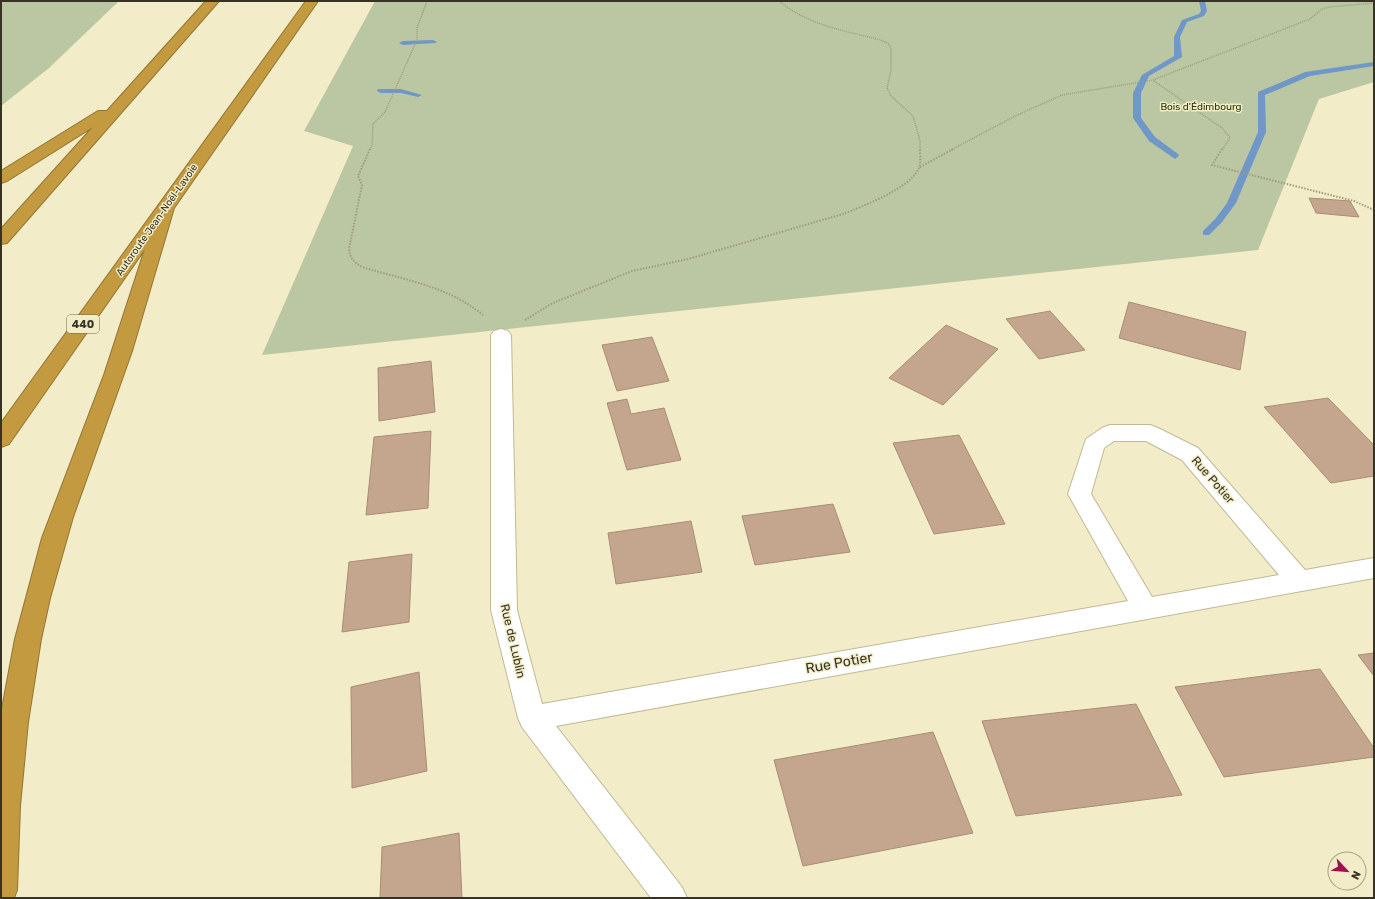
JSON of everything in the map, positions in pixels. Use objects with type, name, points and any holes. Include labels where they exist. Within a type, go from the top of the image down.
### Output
[{"type":"highway","points":[[1,239],[213,1]]},
{"type":"highway","name":"Autoroute Jean-Noël-Lavoie","points":[[1,439],[166,209],[312,1]]},
{"type":"highway","points":[[1,178],[125,100]]},
{"type":"highway","points":[[1,890],[2,839],[9,761],[20,686],[32,620],[48,558],[63,510],[107,398],[166,209]]},
{"type":"street","name":"Rue de Lublin","points":[[501,335],[504,610],[532,718],[671,898]]},
{"type":"street","name":"Rue Potier","points":[[1146,609],[1078,494],[1094,444],[1110,433],[1150,433],[1190,454],[1299,581]]},
{"type":"street","name":"Rue Potier","points":[[532,718],[1374,568]]},
{"type":"path","points":[[427,1],[417,28],[418,35],[414,48],[384,112],[373,124],[372,145],[358,176],[362,185],[356,212],[355,225],[348,249],[354,262],[362,267],[423,284],[470,304],[501,335],[553,303],[632,271],[688,259],[843,214],[864,206],[903,185],[914,176],[920,167],[1015,116],[1062,95],[1153,80],[1310,19],[1322,9],[1374,4]]},
{"type":"path","points":[[779,1],[792,12],[801,16],[852,33],[879,39],[889,44],[891,49],[891,70],[887,88],[891,96],[914,118],[920,141],[920,167]]},
{"type":"path","points":[[1153,80],[1222,128],[1230,138],[1212,165],[1354,201],[1374,210]]},
{"type":"green space","points":[[1,1],[119,1],[49,68],[1,106]]},
{"type":"green space","name":"Bois d'Édimbourg","points":[[375,1],[1374,1],[1374,82],[1319,99],[1258,250],[262,355],[353,146],[304,131]]},
{"type":"building","points":[[1309,198],[1350,201],[1359,217],[1316,213]]},
{"type":"building","points":[[1129,302],[1246,332],[1240,370],[1119,338]]},
{"type":"building","points":[[1050,311],[1085,350],[1039,359],[1006,319]]},
{"type":"building","points":[[946,325],[998,349],[943,405],[889,378]]},
{"type":"building","points":[[652,337],[669,381],[617,391],[602,345]]},
{"type":"building","points":[[431,361],[435,412],[379,421],[378,368]]},
{"type":"building","points":[[1328,398],[1374,445],[1374,476],[1331,483],[1264,407]]},
{"type":"building","points":[[627,399],[631,414],[664,408],[681,460],[627,470],[607,403]]},
{"type":"building","points":[[431,431],[428,508],[366,515],[374,437]]},
{"type":"building","points":[[959,435],[1005,524],[934,534],[893,443]]},
{"type":"building","points":[[833,504],[850,552],[755,565],[742,516]]},
{"type":"building","points":[[691,521],[702,572],[616,584],[608,533]]},
{"type":"building","points":[[412,554],[409,622],[342,632],[349,562]]},
{"type":"building","points":[[1374,653],[1374,676],[1358,655]]},
{"type":"building","points":[[1320,669],[1374,748],[1374,757],[1224,777],[1175,687]]},
{"type":"building","points":[[419,672],[427,771],[352,788],[351,687]]},
{"type":"building","points":[[1136,704],[1182,795],[1016,816],[982,721]]},
{"type":"building","points":[[933,732],[973,833],[803,866],[774,760]]},
{"type":"building","points":[[459,833],[462,898],[380,898],[382,847]]},
{"type":"waterway","points":[[1175,156],[1152,139],[1137,118],[1137,93],[1146,75],[1178,57],[1177,37],[1184,21],[1202,15],[1204,11],[1202,1]]},
{"type":"waterway","points":[[403,43],[433,42]]},
{"type":"waterway","points":[[1206,233],[1219,220],[1231,203],[1262,132],[1261,94],[1308,74],[1374,64]]},
{"type":"waterway","points":[[381,91],[401,91],[418,95]]}]
